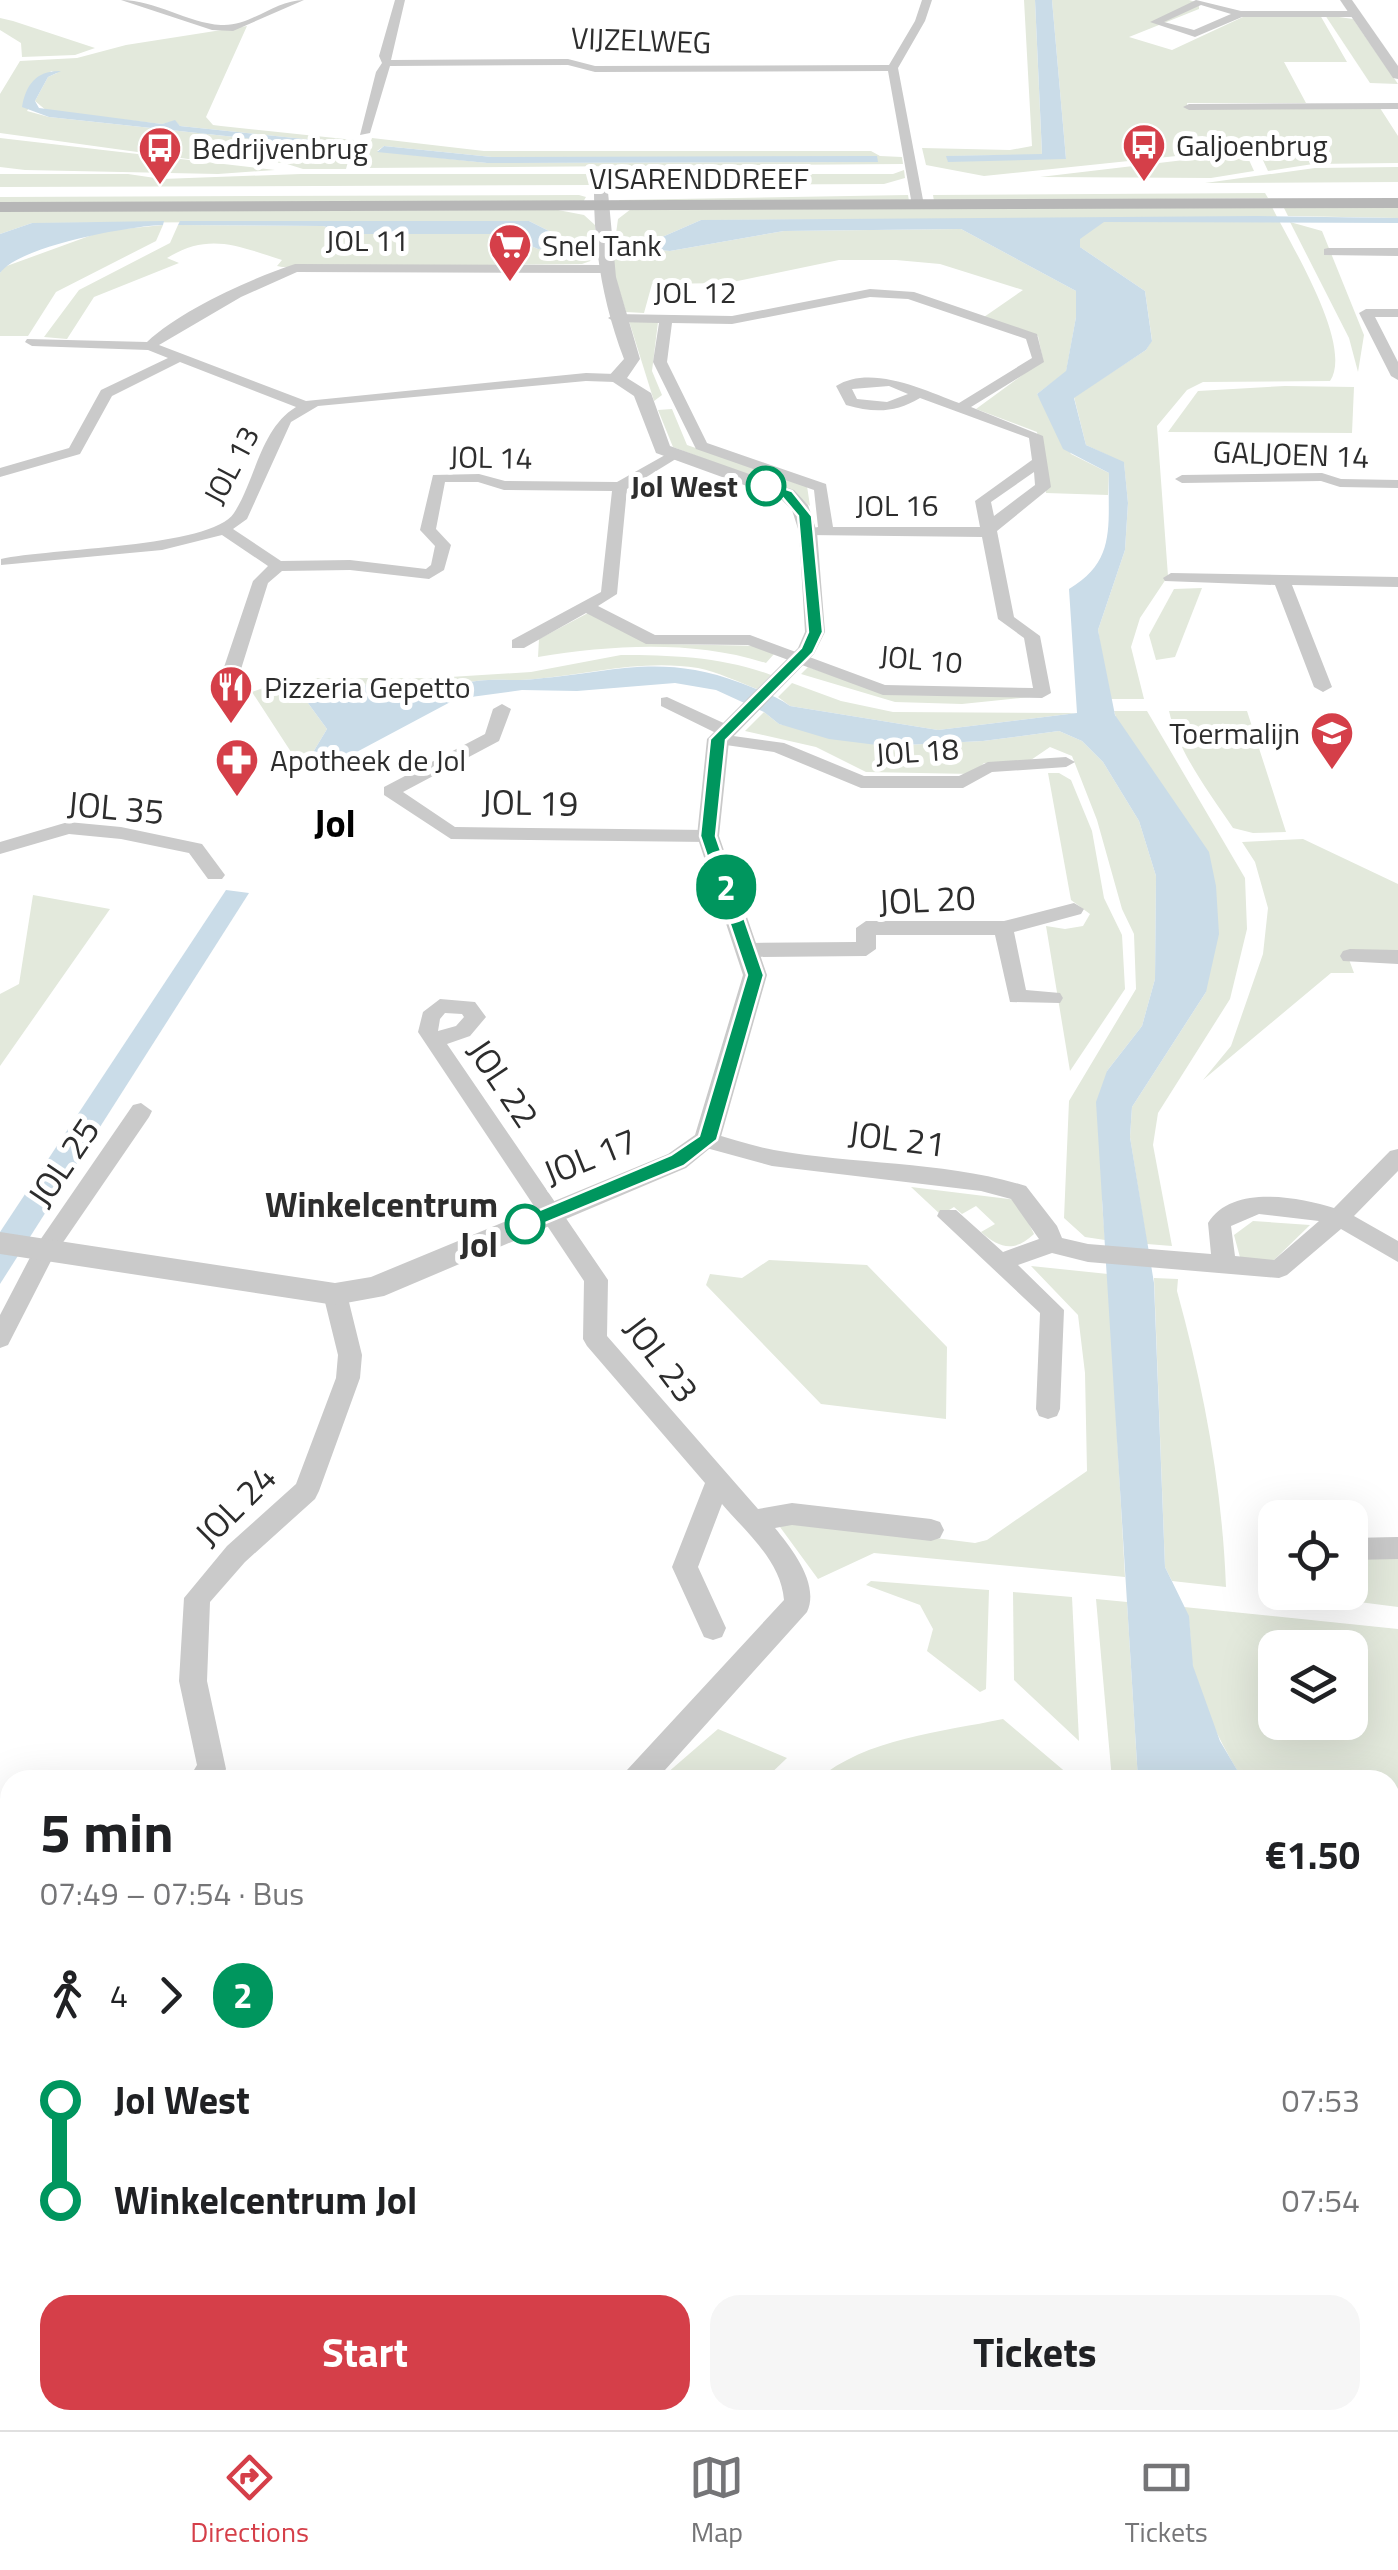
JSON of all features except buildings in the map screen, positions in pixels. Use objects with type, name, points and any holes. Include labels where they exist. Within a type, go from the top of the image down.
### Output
[{"type":"main road","name":"VISARENDDREEF","points":[[0,207],[1398,190]]},
{"type":"main road","name":"VISARENDDREEF","points":[[0,192],[601,200]]},
{"type":"main road","name":"VISARENDDREEF","points":[[916,197],[1398,203]]},
{"type":"street","points":[[126,0],[216,28],[234,28],[300,0]]},
{"type":"street","points":[[364,133],[387,63],[384,56],[400,0]]},
{"type":"street","points":[[916,197],[893,68],[928,0]]},
{"type":"street","points":[[1346,0],[1398,75]]},
{"type":"street","points":[[1240,14],[1196,34],[1155,22],[1200,2],[1240,14],[1355,14]]},
{"type":"street","name":"VIJZELWEG","points":[[387,63],[568,62],[594,69],[893,68]]},
{"type":"street","points":[[1189,106],[1398,106]]},
{"type":"street","points":[[601,200],[604,253],[615,318],[632,359],[627,370],[616,378],[642,393],[662,449],[787,494],[817,532]]},
{"type":"street","points":[[1328,252],[1398,252]]},
{"type":"street","name":"JOL 11","points":[[150,346],[221,302],[295,268],[604,253]]},
{"type":"street","name":"JOL 12","points":[[615,318],[732,320],[870,293],[909,295],[1032,337],[1039,359],[962,407]]},
{"type":"street","name":"JOL 12","points":[[834,300],[852,305]]},
{"type":"street","points":[[914,308],[930,302]]},
{"type":"street","points":[[1398,313],[1366,313],[1398,376]]},
{"type":"street","points":[[666,318],[660,362],[701,446],[821,487],[816,632],[800,658],[721,735],[708,836],[755,975],[707,1140]]},
{"type":"street","points":[[32,342],[150,346],[305,406]]},
{"type":"street","points":[[0,473],[76,451],[106,393],[180,357]]},
{"type":"street","name":"JOL 13","points":[[2,558],[193,540],[225,530],[238,519],[286,420],[305,406],[337,398],[616,378]]},
{"type":"street","points":[[920,392],[1036,436],[1040,461]]},
{"type":"street","points":[[649,406],[676,401]]},
{"type":"street","points":[[518,644],[589,608],[608,594],[620,487],[674,454]]},
{"type":"street","name":"JOL 16","points":[[817,532],[986,532],[1005,513],[1043,487],[1040,461],[983,500],[986,532],[1006,619],[1032,636],[1042,693]]},
{"type":"street","name":"GALJOEN 14","points":[[1182,478],[1322,477],[1340,483],[1398,484]]},
{"type":"street","name":"JOL 14","points":[[278,566],[350,566],[429,574],[438,567],[443,545],[428,530],[438,478],[480,478],[504,485],[620,487]]},
{"type":"street","points":[[225,530],[278,566],[261,581],[228,682]]},
{"type":"street","points":[[1172,578],[1398,582]]},
{"type":"street","points":[[1282,581],[1323,686]]},
{"type":"street","name":"JOL 10","points":[[589,608],[652,640],[750,640],[884,690],[1042,693]]},
{"type":"street","points":[[667,702],[721,735]]},
{"type":"street","name":"JOL 19","points":[[502,709],[493,737],[390,790],[451,833],[708,836]]},
{"type":"street","name":"JOL 18","points":[[721,735],[778,747],[861,782],[963,782],[988,767],[1066,762]]},
{"type":"street","name":"JOL 35","points":[[0,848],[68,828],[121,833],[195,848],[216,875]]},
{"type":"street","name":"JOL 20","points":[[748,950],[866,949],[866,928],[1004,928],[1074,909]]},
{"type":"street","name":"JOL 20","points":[[1004,928],[1017,997],[1053,998]]},
{"type":"street","points":[[1350,956],[1398,956]]},
{"type":"street","name":"JOL 22","points":[[435,1040],[552,1212]]},
{"type":"street","name":"JOL 25","points":[[0,1338],[23,1248],[141,1111]]},
{"type":"street","name":"JOL 17","points":[[23,1248],[335,1294],[374,1288],[677,1160],[707,1140]]},
{"type":"street","name":"JOL 21","points":[[707,1140],[772,1158],[982,1183],[1018,1192],[1049,1232],[1052,1244]]},
{"type":"street","points":[[1003,1261],[1052,1244],[1088,1253],[1279,1269],[1338,1218],[1398,1157]]},
{"type":"street","points":[[1224,1264],[1219,1223],[1229,1212],[1246,1206],[1292,1208],[1338,1218],[1398,1252]]},
{"type":"street","name":"JOL 23","points":[[552,1212],[596,1280],[595,1338],[753,1522]]},
{"type":"street","name":"JOL 21","points":[[948,1216],[1003,1261],[1052,1310],[1048,1409]]},
{"type":"street","name":"JOL 24","points":[[210,1770],[193,1680],[197,1598],[236,1554],[306,1491],[348,1378],[350,1355],[335,1294]]},
{"type":"street","points":[[713,1628],[685,1567],[717,1484]]},
{"type":"street","points":[[646,1770],[798,1604],[798,1581],[753,1522],[792,1514],[932,1530]]},
{"type":"street","points":[[1368,1548],[1398,1548]]},
{"type":"shaded area","points":[[1024,0],[1035,0],[1042,155],[947,156],[1066,159],[1052,0],[1189,0],[1199,3],[1199,9],[1129,37],[1172,50],[1245,16],[1320,15],[1347,62],[1284,62],[1306,103],[1187,103],[1188,109],[1380,108],[1398,136],[1398,163],[1313,164],[1268,171],[1261,156],[1234,150],[984,176],[926,165],[922,148],[1010,150],[1032,146]]},
{"type":"shaded area","points":[[1325,15],[1353,19],[1398,84],[1370,83]]},
{"type":"shaded area","points":[[0,18],[95,48],[75,55],[22,57],[21,43],[0,30]]},
{"type":"shaded area","points":[[247,26],[206,117],[213,125],[354,140],[346,169],[188,159],[0,133],[0,94],[20,61],[77,58],[126,45]],"holes":[[[51,71],[57,73],[48,77],[35,101],[47,111],[162,124],[175,121],[180,126],[341,143],[338,148],[49,117],[27,111]]]},
{"type":"shaded area","points":[[0,138],[275,170],[218,174],[25,170],[0,167]]},
{"type":"shaded area","points":[[372,138],[484,151],[871,151],[880,156],[902,157],[903,164],[362,168]],"holes":[[[384,146],[492,157],[877,162],[487,163],[377,151]]]},
{"type":"shaded area","points":[[1218,156],[1249,160],[1254,171],[1211,178],[1040,177]]},
{"type":"shaded area","points":[[1398,167],[1398,182],[1205,183],[1315,168]]},
{"type":"shaded area","points":[[904,170],[905,178],[884,184],[0,187],[0,174],[128,174],[162,179],[301,174],[893,174]]},
{"type":"shaded area","points":[[1265,193],[1268,198],[934,201],[933,195]]},
{"type":"shaded area","points":[[908,195],[909,201],[619,200]]},
{"type":"shaded area","points":[[0,197],[586,197],[583,202],[0,204]]},
{"type":"shaded area","points":[[1272,207],[1317,294],[1334,344],[1335,365],[1330,381],[1203,382],[1187,390],[1157,426],[1168,576],[1140,618],[1131,647],[1144,699],[1110,699],[1107,690],[1098,630],[1125,550],[1128,503],[1124,463],[1086,445],[1074,397],[1146,350],[1152,340],[1145,291],[1080,247],[1080,238],[1106,219],[701,220],[653,241],[615,241],[618,219],[631,209]]},
{"type":"shaded area","points":[[1398,207],[1398,218],[1288,216],[1284,208]]},
{"type":"shaded area","points":[[558,210],[584,215],[595,225],[595,241],[569,241],[529,221],[32,223],[0,234],[0,211]]},
{"type":"shaded area","points":[[1290,222],[1322,231],[1364,335],[1358,372],[1349,338]]},
{"type":"shaded area","points":[[163,225],[156,241],[56,292],[28,336],[0,336],[0,273],[4,267],[103,231]]},
{"type":"shaded area","points":[[178,225],[323,226],[351,234],[504,234],[538,249],[595,245],[596,259],[582,264],[282,267],[277,266],[282,260],[237,246],[196,245],[167,258],[179,263],[94,297],[67,339],[44,337],[79,290],[170,243]]},
{"type":"shaded area","points":[[961,229],[1076,291],[1076,317],[1066,372],[1037,394],[1071,454],[1109,473],[1108,495],[1046,493],[1037,432],[976,409],[1043,360],[1038,336],[984,317],[1023,290],[940,264],[839,260],[728,283],[652,284],[644,313],[626,312],[612,266],[615,246],[670,251],[784,231]]},
{"type":"shaded area","points":[[629,321],[658,322],[652,371],[662,395],[654,401]]},
{"type":"shaded area","points":[[1354,387],[1352,433],[1168,432],[1198,391]]},
{"type":"shaded area","points":[[672,409],[687,445],[807,486],[810,506],[793,492],[673,447],[658,410]]},
{"type":"shaded area","points":[[1202,588],[1175,657],[1156,660],[1149,635],[1174,589]]},
{"type":"shaded area","points":[[588,613],[665,644],[762,646],[774,654],[766,663],[710,651],[652,647],[538,657],[539,639]]},
{"type":"shaded area","points":[[621,655],[697,658],[771,675],[757,689],[698,668],[637,666],[305,699],[327,729],[303,769],[291,767],[293,755],[252,692],[292,678],[434,678],[531,672]]},
{"type":"shaded area","points":[[808,667],[888,695],[1039,696],[962,704],[895,702],[801,674]]},
{"type":"shaded area","points":[[792,683],[841,701],[893,712],[1077,713],[938,730],[790,706],[778,697]]},
{"type":"shaded area","points":[[1114,711],[1147,711],[1245,878],[1247,929],[1230,999],[1158,1113],[1153,1145],[1172,1246],[1147,1244],[1130,1137],[1132,1107],[1206,992]]},
{"type":"shaded area","points":[[1169,711],[1247,711],[1286,832],[1253,833],[1233,828],[1187,757]]},
{"type":"shaded area","points":[[764,712],[779,724],[885,746],[983,741],[1059,731],[1082,741],[1103,762],[1139,821],[1156,876],[1155,979],[1142,1026],[1107,1071],[1102,1201],[1105,1240],[1085,1237],[1064,1218],[1069,1101],[1136,989],[1134,934],[1122,909],[1097,820],[1072,756],[1050,747],[1028,762],[984,763],[973,774],[866,772],[816,747],[745,731]]},
{"type":"shaded area","points":[[1048,773],[1059,773],[1071,780],[1092,831],[1104,898],[1122,935],[1125,989],[1070,1071],[1046,926],[1083,926],[1090,914],[1071,900]]},
{"type":"shaded area","points":[[1303,839],[1398,884],[1398,953],[1347,954],[1354,973],[1331,973],[1203,1080],[1231,1046],[1263,954],[1268,908],[1255,862],[1242,842]]},
{"type":"shaded area","points":[[33,895],[110,909],[0,1066],[0,994],[19,984]]},
{"type":"shaded area","points":[[911,1187],[1017,1200],[1034,1234],[1014,1246],[1001,1245],[981,1232],[995,1224],[976,1206],[962,1214],[954,1207],[941,1215]]},
{"type":"shaded area","points":[[1253,1221],[1310,1225],[1270,1264],[1241,1261],[1234,1235]]},
{"type":"shaded area","points":[[769,1260],[867,1265],[947,1347],[946,1419],[821,1404],[706,1285],[710,1274],[742,1278]]},
{"type":"shaded area","points":[[1031,1266],[1108,1274],[1125,1577],[874,1553],[818,1579],[780,1527],[792,1520],[975,1543],[987,1540],[1087,1471],[1085,1373],[1078,1315]]},
{"type":"shaded area","points":[[1154,1278],[1178,1279],[1177,1291],[1210,1438],[1226,1587],[1172,1581],[1165,1567]]},
{"type":"shaded area","points":[[1368,1557],[1398,1557],[1398,1607],[1368,1603]]},
{"type":"shaded area","points":[[871,1581],[989,1590],[986,1689],[980,1692],[927,1651],[933,1629],[920,1605],[866,1585]]},
{"type":"shaded area","points":[[1013,1592],[1072,1597],[1079,1741],[1014,1680]]},
{"type":"shaded area","points":[[1096,1599],[1127,1602],[1137,1770],[1111,1770]]},
{"type":"shaded area","points":[[1184,1607],[1398,1629],[1398,1770],[1237,1770],[1206,1708],[1192,1662],[1190,1627]]},
{"type":"shaded area","points":[[1003,1719],[1063,1770],[831,1770],[881,1746]]},
{"type":"shaded area","points":[[718,1729],[787,1758],[774,1770],[671,1770]]},
{"type":"water","points":[[1035,0],[1052,0],[1066,159],[948,162],[946,156],[1042,154]]},
{"type":"water","points":[[61,71],[48,77],[35,101],[39,108],[162,124],[175,120],[180,126],[342,143],[338,148],[49,117],[22,107],[34,80],[45,73]]},
{"type":"water","points":[[384,146],[492,157],[877,156],[878,162],[487,163],[377,152]]},
{"type":"water","points":[[1398,218],[1398,223],[1104,222],[1080,239],[1080,247],[1145,291],[1152,341],[1146,350],[1074,398],[1086,445],[1124,462],[1128,503],[1125,550],[1098,630],[1115,715],[1209,852],[1216,886],[1219,934],[1206,992],[1132,1107],[1130,1137],[1154,1283],[1165,1567],[1189,1616],[1193,1666],[1220,1741],[1237,1770],[1137,1770],[1096,1102],[1107,1071],[1142,1026],[1155,979],[1156,876],[1139,821],[1103,762],[1082,741],[1059,731],[983,741],[885,746],[829,739],[779,724],[764,712],[716,690],[675,683],[577,691],[522,690],[456,699],[321,771],[303,769],[327,729],[305,699],[315,685],[458,686],[486,680],[662,667],[712,674],[790,706],[938,730],[1077,713],[1069,589],[1085,578],[1103,553],[1109,473],[1063,449],[1037,394],[1066,371],[1076,317],[1076,291],[961,229],[784,231],[670,251],[615,246],[615,241],[653,241],[701,220]]},
{"type":"water","points":[[164,221],[163,225],[51,246],[11,263],[0,273],[0,234],[32,223]]},
{"type":"water","points":[[180,221],[529,221],[569,241],[595,241],[595,245],[538,249],[504,234],[351,234],[323,226],[178,225]]},
{"type":"water","points":[[226,890],[249,893],[0,1284],[0,1232]]},
{"type":"bus line","name":"2","points":[[525,1224],[677,1160],[707,1140],[755,975],[708,836],[718,739],[808,650],[816,632],[805,516],[787,494],[766,486]]},
{"type":"place","name":"Galjoenbrug","points":[[1144,183]]},
{"type":"place","name":"Bedrijvenbrug","points":[[160,186]]},
{"type":"place","name":"Snel Tank","points":[[510,283]]},
{"type":"place","name":"Jol West","points":[[766,486]]},
{"type":"place","name":"Pizzeria Gepetto","points":[[231,725]]},
{"type":"place","name":"Toermalijn","points":[[1332,771]]},
{"type":"place","name":"Apotheek de Jol","points":[[237,798]]},
{"type":"place","name":"Winkelcentrum Jol","points":[[525,1224]]},
{"type":"district","name":"Jol","points":[[335,823]]}]
